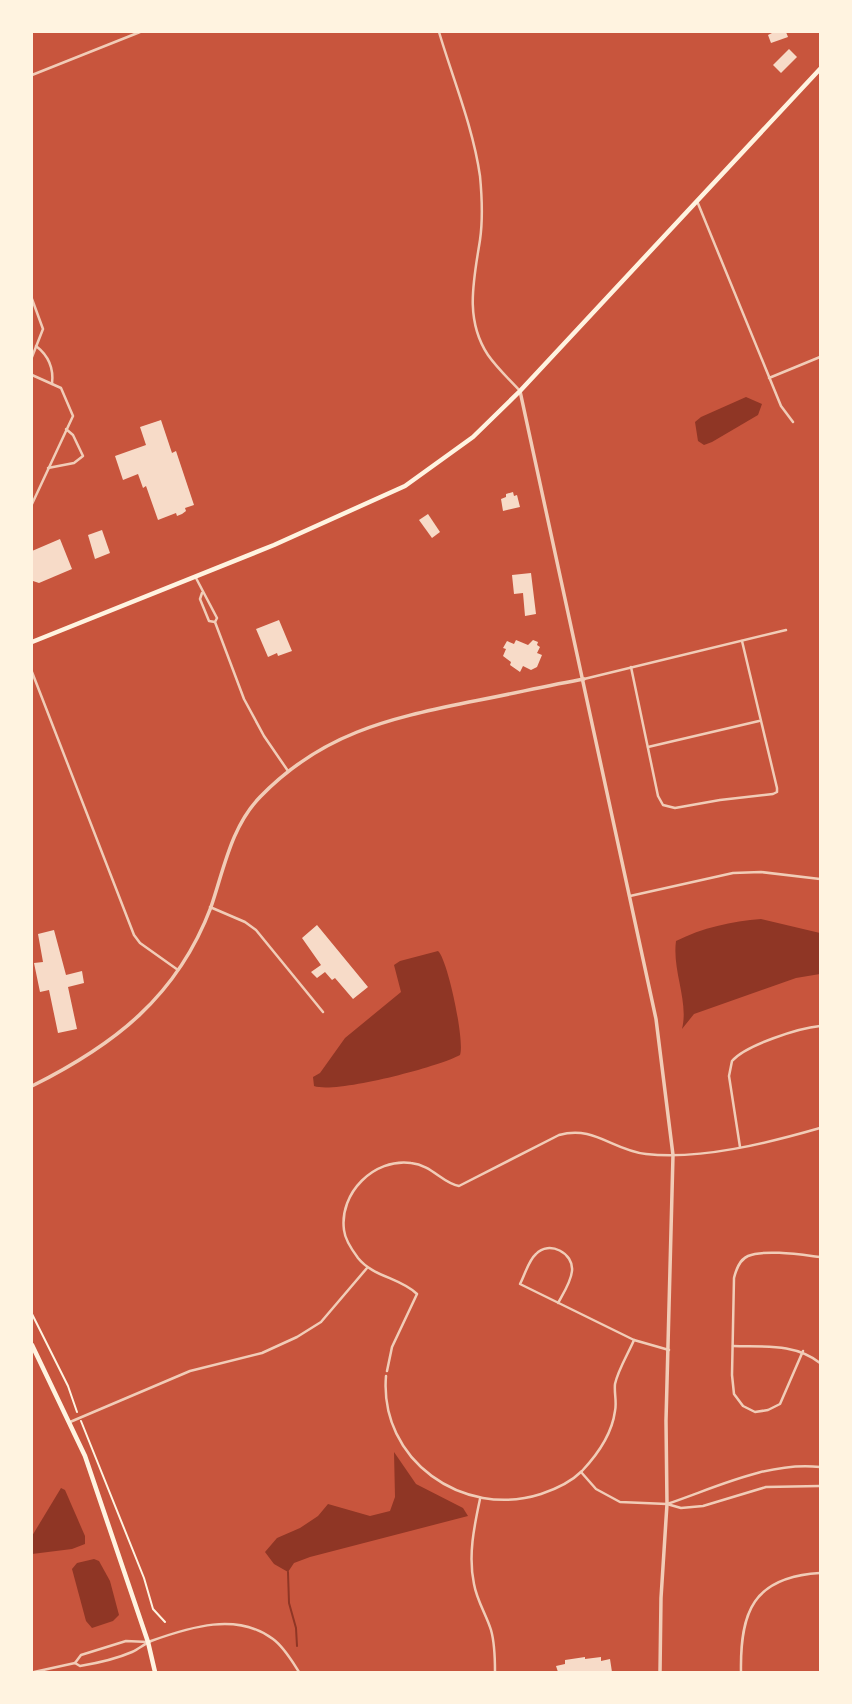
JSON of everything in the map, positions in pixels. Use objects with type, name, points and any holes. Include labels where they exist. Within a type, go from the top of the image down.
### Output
[{"type":"main road","points":[[32,642],[274,545],[405,486],[473,437],[520,391],[821,69]]},
{"type":"main road","points":[[32,1345],[85,1456],[148,1642],[155,1672]]},
{"type":"street","points":[[32,75],[140,32]]},
{"type":"street","points":[[439,32],[473,144],[480,179],[482,211],[472,293],[473,314],[478,335],[487,354],[520,391],[656,1019],[673,1155],[666,1421],[667,1504],[660,1672]]},
{"type":"street","points":[[697,201],[781,406],[793,422]]},
{"type":"street","points":[[32,299],[43,329],[32,357]]},
{"type":"street","points":[[36,346],[48,358],[53,375],[52,384]]},
{"type":"street","points":[[769,378],[821,358]]},
{"type":"street","points":[[32,375],[61,388],[73,416],[32,504]]},
{"type":"street","points":[[48,468],[74,463],[83,456],[74,435],[66,429]]},
{"type":"street","points":[[195,576],[217,618],[215,622],[244,699],[264,736],[289,771]]},
{"type":"street","points":[[202,592],[200,599],[209,621],[215,622]]},
{"type":"street","points":[[32,1086],[104,1046],[146,1009],[178,970],[201,932],[239,826],[260,797],[289,771],[340,738],[384,721],[584,679],[786,629]]},
{"type":"street","points":[[631,667],[658,796],[663,805],[669,808],[773,794],[777,792],[777,788],[742,641]]},
{"type":"street","points":[[32,672],[134,935],[140,943],[178,970]]},
{"type":"street","points":[[648,747],[759,721]]},
{"type":"street","points":[[630,896],[733,873],[761,872],[821,879]]},
{"type":"street","points":[[210,907],[245,922],[256,930],[323,1012]]},
{"type":"street","points":[[740,1147],[729,1076],[732,1061],[746,1050],[805,1028],[821,1026]]},
{"type":"street","points":[[634,1340],[616,1382],[616,1408],[607,1438],[581,1472],[563,1486],[527,1499],[504,1501],[480,1499],[441,1484],[399,1440],[386,1388],[392,1347],[417,1294],[367,1268],[349,1246],[344,1231],[348,1203],[354,1189],[363,1178],[391,1164],[410,1162],[427,1167],[452,1185],[466,1184],[559,1135],[572,1131],[586,1132],[627,1151],[673,1155],[762,1144],[821,1128]]},
{"type":"street","points":[[558,1303],[572,1270],[568,1258],[559,1250],[547,1248],[536,1254],[520,1284],[558,1303],[634,1340],[669,1350]]},
{"type":"street","points":[[803,1351],[784,1399],[774,1408],[761,1412],[743,1406],[734,1394],[732,1385],[734,1278],[737,1266],[748,1256],[759,1254],[821,1257]]},
{"type":"street","points":[[70,1422],[190,1371],[262,1353],[313,1329],[367,1268]]},
{"type":"street","points":[[733,1346],[786,1347],[803,1351],[821,1363]]},
{"type":"street","points":[[667,1504],[773,1470],[805,1465],[821,1467]]},
{"type":"street","points":[[581,1472],[596,1489],[620,1502],[667,1504],[681,1508],[694,1508],[766,1487],[821,1486]]},
{"type":"street","points":[[480,1499],[471,1569],[478,1602],[492,1634],[495,1672]]},
{"type":"street","points":[[741,1672],[743,1627],[763,1593],[783,1580],[821,1573]]},
{"type":"street","points":[[34,1672],[75,1663],[81,1655],[126,1641],[148,1642],[211,1625],[240,1623],[275,1640],[299,1672]]},
{"type":"street","points":[[75,1663],[80,1666],[101,1662],[133,1652],[148,1642]]},
{"type":"path","points":[[32,1314],[68,1386],[144,1578],[153,1609],[164,1622]]},
{"type":"shaded area","points":[[746,397],[762,404],[758,415],[712,442],[704,445],[698,441],[695,422]]},
{"type":"shaded area","points":[[761,919],[820,933],[820,974],[796,978],[694,1014],[682,1029],[684,1018],[676,963],[676,941],[717,926]]},
{"type":"shaded area","points":[[438,951],[455,1002],[460,1055],[410,1072],[364,1083],[314,1086],[313,1077],[320,1073],[345,1038],[401,992],[394,965]]},
{"type":"shaded area","points":[[394,1452],[416,1484],[463,1508],[468,1516],[310,1557],[294,1563],[288,1572],[274,1564],[265,1552],[277,1538],[318,1516],[328,1504],[370,1516],[390,1511],[395,1497]]},
{"type":"shaded area","points":[[61,1488],[65,1490],[85,1536],[85,1544],[72,1549],[32,1554],[32,1536]]},
{"type":"shaded area","points":[[94,1559],[99,1561],[110,1581],[119,1615],[113,1621],[92,1628],[86,1621],[72,1569],[77,1563]]},
{"type":"building","points":[[786,32],[788,37],[771,43],[768,35]]},
{"type":"building","points":[[789,49],[797,57],[781,73],[773,65]]},
{"type":"building","points":[[161,420],[172,453],[176,451],[194,505],[185,508],[186,511],[182,514],[177,516],[176,513],[158,520],[146,486],[143,488],[138,474],[123,480],[115,456],[146,445],[140,427]]},
{"type":"building","points":[[513,492],[514,496],[517,495],[520,507],[503,511],[501,499]]},
{"type":"building","points":[[428,514],[440,532],[432,538],[419,520]]},
{"type":"building","points":[[102,530],[110,553],[95,559],[88,535]]},
{"type":"building","points":[[60,539],[72,569],[39,583],[33,581],[32,551]]},
{"type":"building","points":[[531,573],[536,614],[525,616],[523,593],[514,594],[512,575]]},
{"type":"building","points":[[279,620],[292,651],[268,657],[256,629]]},
{"type":"building","points":[[516,640],[528,645],[533,640],[538,642],[540,647],[537,653],[542,655],[537,667],[531,670],[523,666],[520,672],[503,656],[507,641],[514,644]]},
{"type":"building","points":[[317,925],[368,987],[353,999],[335,978],[332,980],[325,972],[317,978],[311,972],[321,965],[302,938]]},
{"type":"building","points":[[54,930],[66,975],[82,971],[84,983],[68,987],[77,1029],[58,1033],[49,990],[40,992],[34,963],[43,962],[38,934]]},
{"type":"building","points":[[601,1657],[601,1661],[610,1659],[612,1672],[558,1672],[556,1666],[565,1664],[565,1660]]},
{"type":"waterway","points":[[288,1572],[289,1603],[296,1628],[297,1646]]}]
